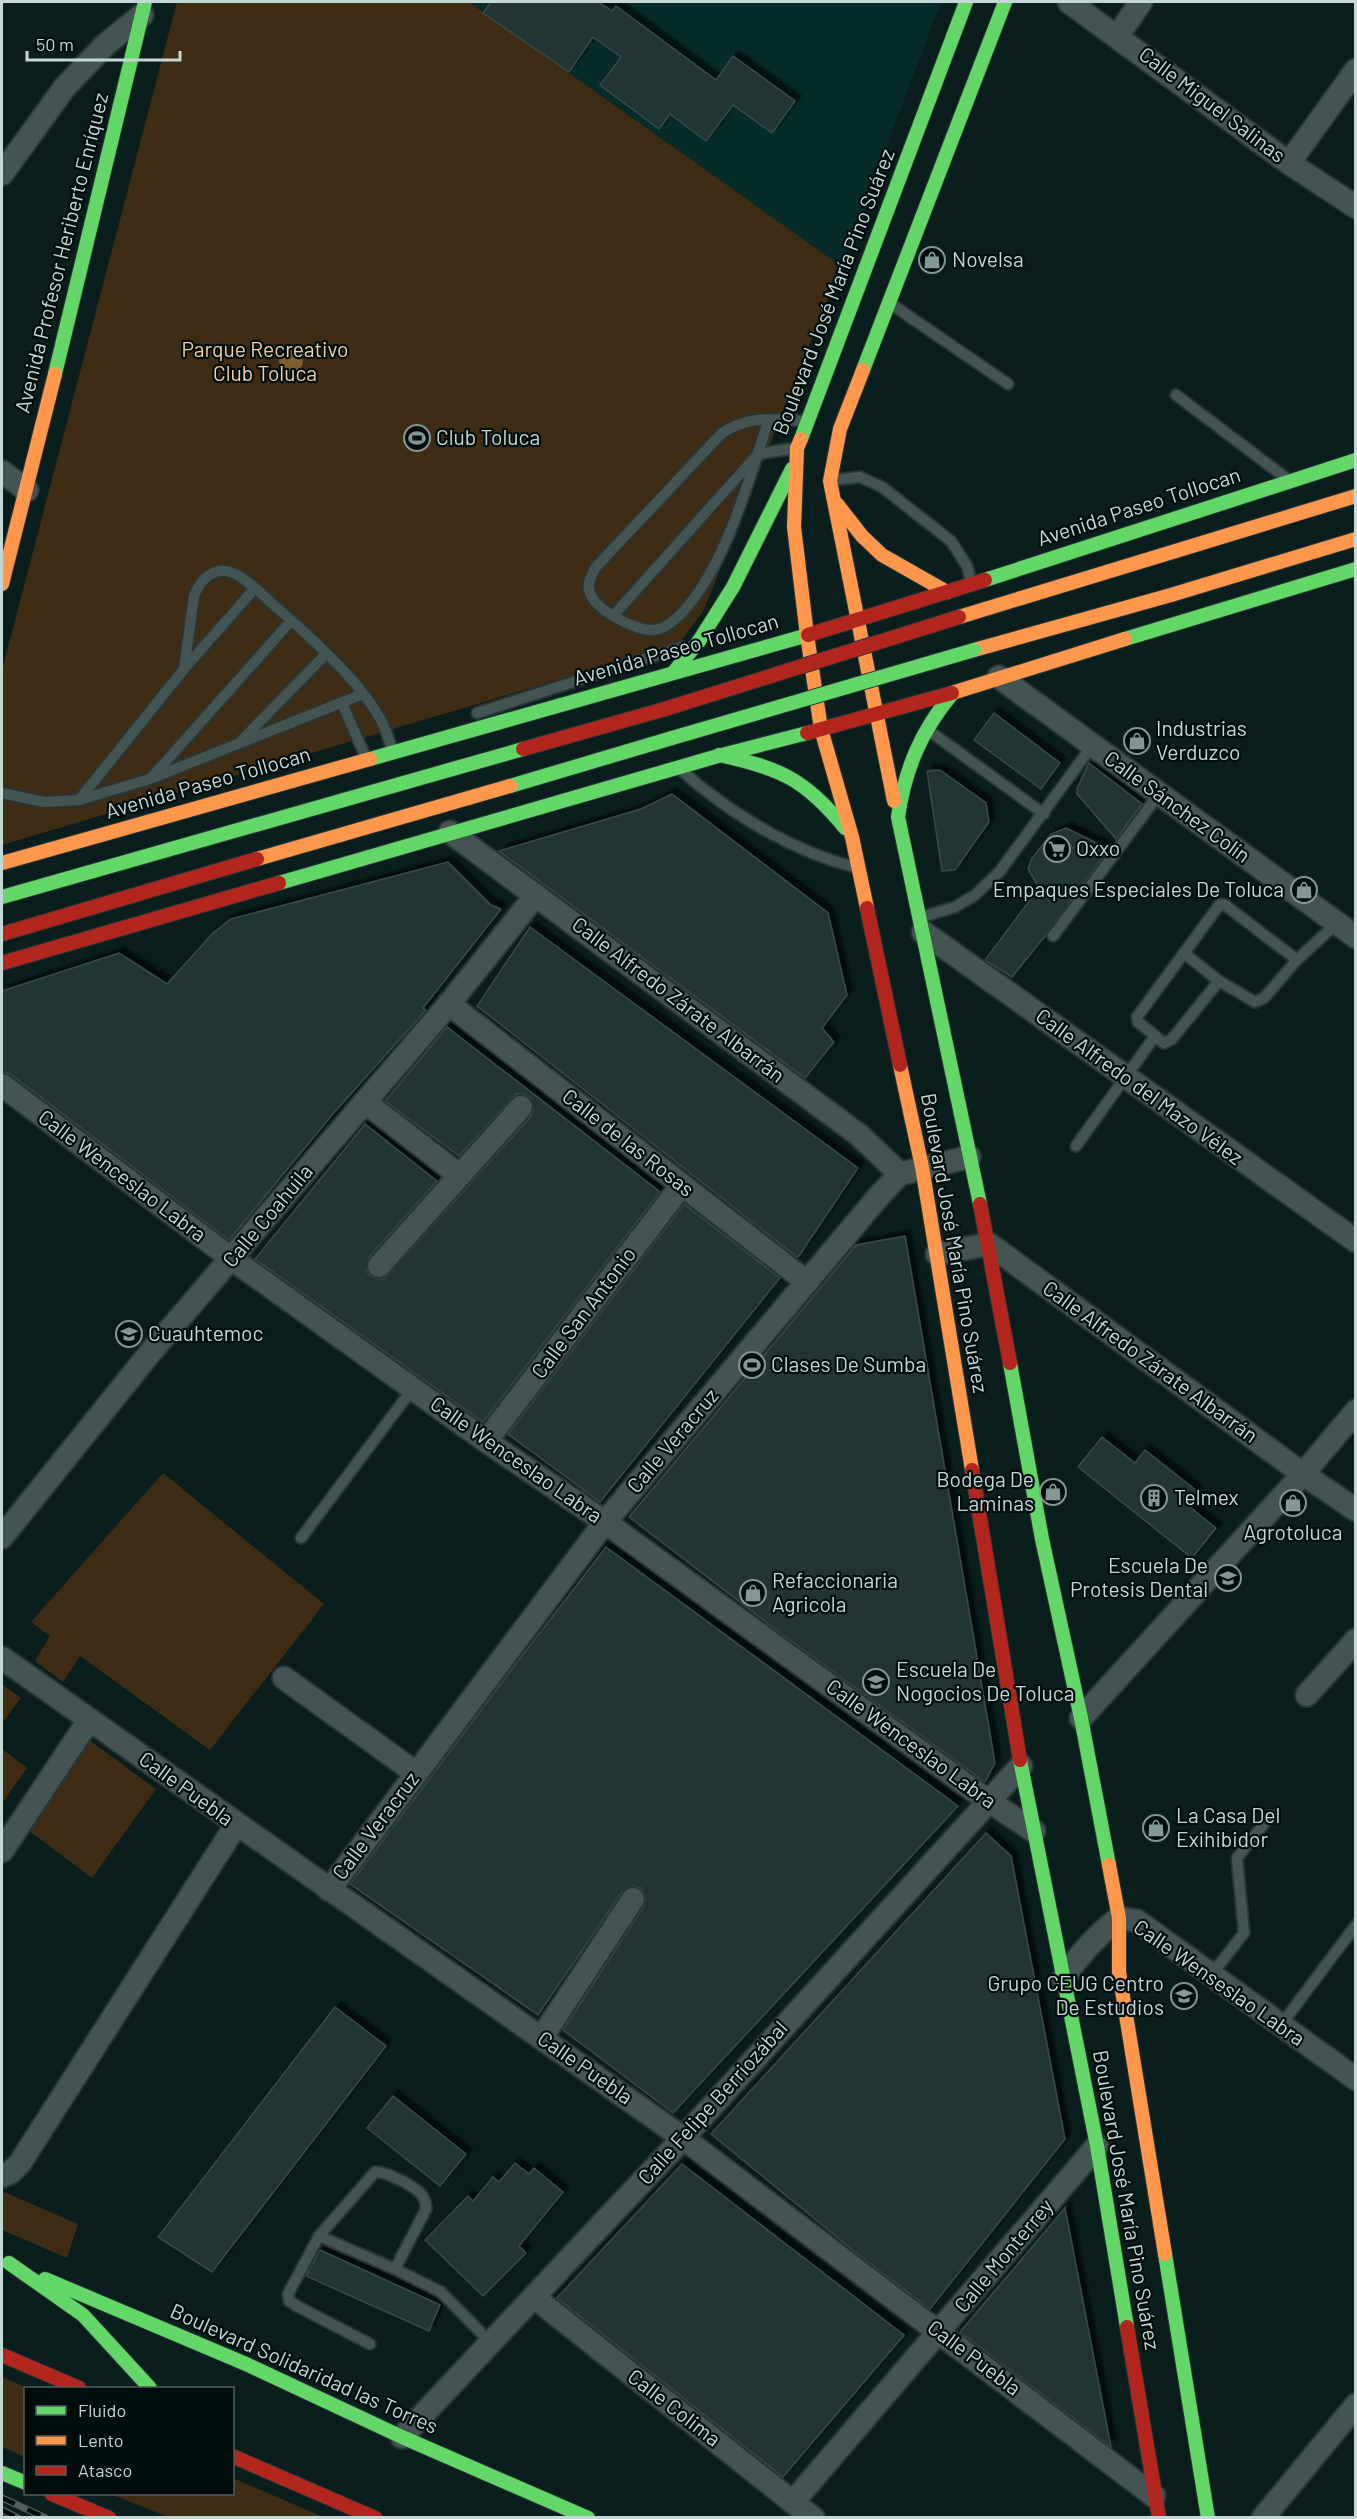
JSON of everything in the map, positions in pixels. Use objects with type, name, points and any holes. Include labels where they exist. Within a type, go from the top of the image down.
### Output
[{"type":"main road","name":"Boulevard José María Pino Suárez","points":[[966,2],[805,422],[795,463],[794,527],[821,729],[852,837],[922,1167],[1021,1766],[1097,2146],[1156,2507]]},
{"type":"main road","points":[[898,818],[831,497],[830,481],[840,429],[1005,2]]},
{"type":"main road","name":"Avenida Profesor Heriberto Enríquez","points":[[2,584],[27,490],[143,8]]},
{"type":"main road","name":"Avenida Paseo Tollocan","points":[[2,863],[367,759],[394,744],[712,663],[858,621],[1356,460]]},
{"type":"main road","points":[[674,672],[699,641],[738,578],[795,463]]},
{"type":"main road","points":[[2,897],[665,709],[1356,496]]},
{"type":"main road","points":[[831,497],[862,536],[882,555],[909,573],[947,592]]},
{"type":"main road","points":[[2,934],[1356,539]]},
{"type":"main road","points":[[2,963],[719,755],[878,716],[967,690],[999,677],[1354,570]]},
{"type":"main road","points":[[967,585],[941,604],[933,614],[925,635],[930,659],[943,676],[967,690]]},
{"type":"main road","points":[[712,663],[739,671],[751,680],[762,698],[765,717],[762,730],[748,748]]},
{"type":"main road","points":[[898,818],[906,770],[925,728],[952,694]]},
{"type":"main road","points":[[719,755],[762,764],[793,777],[823,799],[852,837]]},
{"type":"main road","name":"Boulevard José María Pino Suárez","points":[[898,818],[989,1244],[1042,1539],[1081,1718],[1119,1918],[1119,1972],[1208,2517]]},
{"type":"main road","points":[[5,2262],[83,2315],[149,2387]]},
{"type":"main road","name":"Boulevard Solidaridad las Torres","points":[[5,2262],[246,2364],[402,2437],[588,2517]]},
{"type":"main road","points":[[2,2355],[77,2387]]},
{"type":"main road","points":[[234,2456],[375,2517]]},
{"type":"main road","points":[[2,2473],[24,2482]]},
{"type":"main road","points":[[57,2495],[109,2517]]},
{"type":"street","name":"Calle Miguel Salinas","points":[[1069,2],[1118,35],[1289,163],[1356,207]]},
{"type":"street","points":[[1118,35],[1141,2]]},
{"type":"street","points":[[2,174],[65,87],[143,8]]},
{"type":"street","points":[[1289,163],[1356,70]]},
{"type":"street","points":[[2,472],[27,490]]},
{"type":"street","name":"Calle Sánchez Colín","points":[[999,677],[1356,937]]},
{"type":"street","name":"Calle Alfredo Zárate Albarrán","points":[[450,832],[859,1135],[900,1174]]},
{"type":"street","name":"Calle Coahuila","points":[[2,1537],[154,1348],[449,1004],[536,895]]},
{"type":"street","name":"Calle Alfredo del Mazo Vélez","points":[[921,925],[1125,1077],[1356,1241]]},
{"type":"street","name":"Calle de las Rosas","points":[[449,1004],[807,1282]]},
{"type":"street","name":"Calle Wenceslao Labra","points":[[2,1085],[232,1259],[486,1441],[606,1522],[987,1800],[1034,1831]]},
{"type":"street","points":[[365,1102],[459,1175]]},
{"type":"street","points":[[379,1266],[521,1107]]},
{"type":"street","points":[[900,1174],[969,1157]]},
{"type":"street","name":"Calle Veracruz","points":[[329,1890],[606,1522],[900,1174]]},
{"type":"street","name":"Calle San Antonio","points":[[486,1441],[682,1185]]},
{"type":"street","points":[[937,1254],[989,1244]]},
{"type":"street","name":"Calle Alfredo Zárate Albarrán","points":[[989,1244],[1303,1474],[1356,1510]]},
{"type":"street","points":[[1081,1718],[1303,1474],[1356,1411]]},
{"type":"street","points":[[1307,1695],[1356,1640]]},
{"type":"street","name":"Calle Puebla","points":[[2,1658],[683,2138],[941,2332],[1156,2507]]},
{"type":"street","points":[[284,1678],[416,1773]]},
{"type":"street","points":[[2,1851],[89,1720]]},
{"type":"street","name":"Calle Felipe Berriozábal","points":[[402,2437],[683,2138],[987,1800],[1021,1766]]},
{"type":"street","points":[[2,2176],[11,2172],[20,2163],[236,1825]]},
{"type":"street","points":[[542,2037],[633,1899]]},
{"type":"street","name":"Calle Wenseslao Labra","points":[[1063,1979],[1093,1939],[1119,1918],[1137,1921],[1356,2079]]},
{"type":"street","name":"Calle Monterrey","points":[[793,2502],[941,2332],[1097,2146]]},
{"type":"street","name":"Calle Colima","points":[[534,2297],[813,2517]]},
{"type":"street","points":[[1263,2517],[1356,2406]]},
{"type":"lane","points":[[888,303],[1008,384]]},
{"type":"lane","points":[[1176,395],[1289,480]]},
{"type":"lane","points":[[769,419],[727,541],[712,569],[685,609],[663,628],[638,629],[613,616],[596,602],[589,591],[590,579],[595,568],[722,433],[749,420],[769,419],[805,422]]},
{"type":"lane","points":[[613,616],[758,454],[797,448]]},
{"type":"lane","points":[[830,481],[860,477],[882,487],[951,541],[967,566],[967,585]]},
{"type":"lane","points":[[184,669],[194,596],[198,587],[207,576],[217,571],[232,573],[255,588],[326,654],[379,715],[394,744]]},
{"type":"lane","points":[[79,800],[184,669],[255,588]]},
{"type":"lane","points":[[150,779],[291,621]]},
{"type":"lane","points":[[466,716],[699,641]]},
{"type":"lane","points":[[239,743],[326,654]]},
{"type":"lane","points":[[2,793],[44,802],[79,800],[150,779],[363,694]]},
{"type":"lane","points":[[342,703],[367,759]]},
{"type":"lane","points":[[925,728],[1044,814]]},
{"type":"lane","points":[[921,925],[975,895],[1000,871],[1092,746]]},
{"type":"lane","points":[[677,767],[699,787],[784,841],[823,859],[857,867]]},
{"type":"lane","points":[[1053,936],[1159,795]]},
{"type":"lane","points":[[1219,981],[1169,1042],[1164,1043],[1138,1022],[1137,1017],[1220,904],[1225,905],[1297,960]]},
{"type":"lane","points":[[1184,953],[1219,981],[1255,1002],[1264,998],[1297,960],[1336,923]]},
{"type":"lane","points":[[1076,1146],[1155,1036]]},
{"type":"lane","points":[[301,1538],[413,1389]]},
{"type":"lane","points":[[1212,1974],[1244,1933],[1237,1858],[1270,1816]]},
{"type":"lane","points":[[1281,2025],[1356,1925]]},
{"type":"lane","points":[[370,2344],[289,2301],[288,2294],[319,2236],[367,2178],[375,2172],[382,2171],[420,2192],[425,2200],[426,2209],[395,2269]]},
{"type":"lane","points":[[319,2236],[441,2292],[491,2343]]},
{"type":"shaded area","points":[[469,2],[941,2],[841,266]]},
{"type":"shaded area","points":[[291,349],[296,350],[302,356],[302,366],[296,372],[291,373],[286,372],[280,366],[279,361],[280,356],[286,350]]},
{"type":"green space","name":"Club Toluca","points":[[177,2],[469,2],[841,266],[704,610],[679,644],[2,845],[2,670]]},
{"type":"green space","points":[[163,1473],[324,1604],[210,1750],[80,1656],[63,1682],[35,1661],[50,1636],[31,1622]]},
{"type":"green space","points":[[2,1684],[21,1698],[2,1723]]},
{"type":"green space","points":[[85,1737],[156,1789],[92,1878],[28,1830]]},
{"type":"green space","points":[[2,1749],[27,1768],[2,1803]]},
{"type":"green space","points":[[2,2191],[78,2224],[67,2258],[2,2230]]},
{"type":"green space","points":[[2,2377],[25,2387],[24,2457],[2,2447]]},
{"type":"green space","points":[[234,2478],[323,2517],[168,2517],[113,2495],[234,2495]]},
{"type":"building","points":[[491,2],[598,2],[612,11],[616,6],[716,80],[733,56],[795,101],[772,133],[733,105],[706,141],[670,114],[659,129],[600,85],[621,57],[593,37],[569,72],[483,13]]},
{"type":"building","points":[[994,713],[1060,763],[1041,789],[974,740]]},
{"type":"building","points":[[1089,763],[1142,804],[1116,839],[1077,794],[1077,789]]},
{"type":"building","points":[[940,770],[986,803],[989,822],[955,870],[942,871],[927,771]]},
{"type":"building","points":[[672,794],[828,913],[847,995],[822,1028],[834,1042],[805,1078],[499,851],[641,809]]},
{"type":"building","points":[[1066,828],[1109,849],[1012,977],[985,960],[1039,888],[1028,869],[1032,858],[1051,834]]},
{"type":"building","points":[[448,862],[491,905],[501,909],[423,1008],[426,1010],[332,1115],[229,1240],[10,1074],[2,1072],[2,991],[119,953],[167,984],[213,933],[231,919]]},
{"type":"building","points":[[530,927],[858,1168],[799,1256],[797,1257],[477,1006]]},
{"type":"building","points":[[447,1027],[660,1192],[483,1422],[255,1259],[365,1124],[437,1181],[369,1257],[366,1270],[370,1276],[384,1279],[531,1116],[534,1109],[530,1097],[516,1094],[459,1156],[385,1101]]},
{"type":"building","points":[[684,1204],[780,1278],[600,1502],[508,1434]]},
{"type":"building","points":[[905,1236],[995,1763],[985,1782],[783,1635],[629,1517],[856,1245]]},
{"type":"building","name":"Telmex","points":[[1102,1437],[1135,1463],[1145,1450],[1197,1491],[1186,1504],[1216,1528],[1192,1558],[1078,1467]]},
{"type":"building","points":[[606,1547],[958,1806],[673,2113],[563,2030],[644,1906],[646,1899],[641,1888],[633,1886],[622,1892],[538,2015],[350,1884]]},
{"type":"building","points":[[986,1833],[1011,1856],[1065,2139],[930,2309],[860,2256],[711,2134]]},
{"type":"building","points":[[335,2007],[386,2046],[212,2272],[158,2237]]},
{"type":"building","points":[[393,2096],[466,2154],[440,2186],[367,2128]]},
{"type":"building","points":[[515,2163],[529,2174],[534,2168],[563,2192],[519,2246],[526,2253],[483,2296],[425,2240],[468,2196],[473,2201],[493,2177],[499,2182]]},
{"type":"building","points":[[682,2164],[904,2335],[783,2477],[557,2298]]},
{"type":"building","points":[[1065,2208],[1111,2447],[960,2332]]},
{"type":"building","points":[[320,2250],[440,2305],[429,2331],[306,2276]]},
{"type":"railway","points":[[2,2498],[46,2518]]},
{"type":"railway","points":[[2,2510],[18,2518]]},
{"type":"traffic: fast","points":[[55,374],[145,2]]},
{"type":"traffic: fast","points":[[801,439],[966,2]]},
{"type":"traffic: fast","points":[[863,370],[1005,2]]},
{"type":"traffic: fast","points":[[985,580],[1356,460]]},
{"type":"traffic: fast","points":[[699,641],[733,587],[792,469]]},
{"type":"traffic: fast","points":[[1125,639],[1356,569]]},
{"type":"traffic: fast","points":[[370,759],[808,635]]},
{"type":"traffic: fast","points":[[674,672],[699,641]]},
{"type":"traffic: fast","points":[[672,738],[974,650]]},
{"type":"traffic: fast","points":[[952,694],[931,722],[916,751],[905,783],[898,817],[980,1204]]},
{"type":"traffic: fast","points":[[279,883],[718,756],[807,733]]},
{"type":"traffic: fast","points":[[510,786],[672,738]]},
{"type":"traffic: fast","points":[[2,897],[523,749]]},
{"type":"traffic: fast","points":[[719,755],[759,765],[790,778],[817,798],[845,828]]},
{"type":"traffic: fast","points":[[1010,1363],[1042,1539],[1081,1718],[1109,1865]]},
{"type":"traffic: fast","points":[[1020,1760],[1097,2146],[1127,2327]]},
{"type":"traffic: fast","points":[[1165,2254],[1208,2518]]},
{"type":"traffic: fast","points":[[9,2263],[83,2315],[149,2387]]},
{"type":"traffic: fast","points":[[45,2279],[246,2364],[402,2437],[588,2518]]},
{"type":"traffic: fast","points":[[2,2473],[24,2482]]},
{"type":"traffic: slow","points":[[858,621],[830,481],[840,429],[863,370]]},
{"type":"traffic: slow","points":[[2,584],[55,374]]},
{"type":"traffic: slow","points":[[801,439],[797,448],[794,527],[807,635]]},
{"type":"traffic: slow","points":[[959,617],[1356,496]]},
{"type":"traffic: slow","points":[[837,504],[862,536],[882,555],[947,592]]},
{"type":"traffic: slow","points":[[974,650],[1171,595],[1356,539]]},
{"type":"traffic: slow","points":[[858,621],[894,801]]},
{"type":"traffic: slow","points":[[807,635],[821,729],[852,837],[867,908]]},
{"type":"traffic: slow","points":[[952,693],[1125,639]]},
{"type":"traffic: slow","points":[[2,863],[370,759]]},
{"type":"traffic: slow","points":[[257,859],[510,786]]},
{"type":"traffic: slow","points":[[900,1065],[922,1167],[972,1470]]},
{"type":"traffic: slow","points":[[1109,1865],[1119,1918],[1119,1972],[1165,2254]]},
{"type":"traffic: jam","points":[[808,635],[985,580]]},
{"type":"traffic: jam","points":[[665,709],[959,617]]},
{"type":"traffic: jam","points":[[807,733],[952,693]]},
{"type":"traffic: jam","points":[[523,749],[665,709]]},
{"type":"traffic: jam","points":[[2,934],[257,859]]},
{"type":"traffic: jam","points":[[2,963],[279,883]]},
{"type":"traffic: jam","points":[[867,908],[900,1065]]},
{"type":"traffic: jam","points":[[980,1204],[1010,1363]]},
{"type":"traffic: jam","points":[[972,1470],[1020,1760]]},
{"type":"traffic: jam","points":[[1127,2327],[1159,2518]]},
{"type":"traffic: jam","points":[[2,2355],[77,2387]]},
{"type":"traffic: jam","points":[[234,2457],[375,2518]]},
{"type":"traffic: jam","points":[[54,2495],[109,2518]]},
{"type":"place","name":"Novelsa","points":[[932,260]]},
{"type":"place","name":"Club Toluca","points":[[417,438]]},
{"type":"place","name":"Industrias Verduzco","points":[[1137,741]]},
{"type":"place","name":"Oxxo","points":[[1057,849]]},
{"type":"place","name":"Empaques Especiales De Toluca","points":[[1304,890]]},
{"type":"place","name":"Cuauhtemoc","points":[[129,1334]]},
{"type":"place","name":"Clases De Sumba","points":[[752,1365]]},
{"type":"place","name":"Bodega De Laminas","points":[[1053,1492]]},
{"type":"place","name":"Telmex","points":[[1154,1498]]},
{"type":"place","name":"Agrotoluca","points":[[1293,1503]]},
{"type":"place","name":"Escuela De Protesis Dental","points":[[1228,1578]]},
{"type":"place","name":"Refaccionaria Agricola","points":[[753,1593]]},
{"type":"place","name":"Escuela De Nogocios De Toluca","points":[[876,1682]]},
{"type":"place","name":"La Casa Del Exihibidor","points":[[1156,1828]]},
{"type":"place","name":"Grupo CEUG Centro De Estudios","points":[[1184,1996]]},
{"type":"park label","name":"Parque Recreativo Club Toluca","points":[[265,362]]}]
